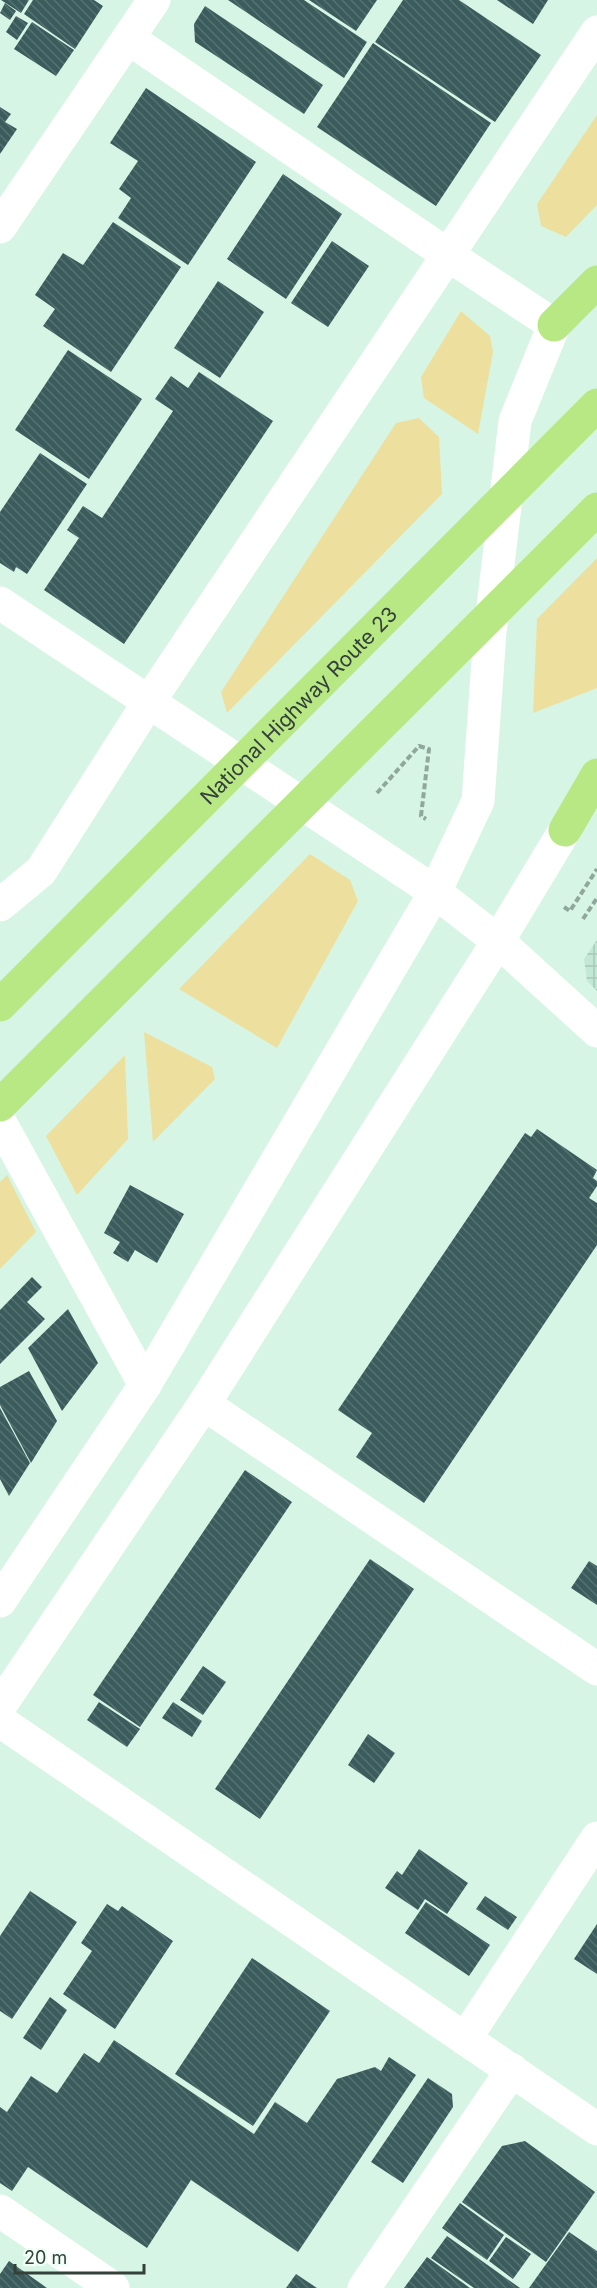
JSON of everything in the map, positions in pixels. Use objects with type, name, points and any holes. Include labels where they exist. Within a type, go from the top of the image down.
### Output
[{"type":"highway","points":[[554,325],[597,282]]},
{"type":"highway","name":"National Highway Route 23","points":[[0,1005],[597,405]]},
{"type":"highway","points":[[0,1105],[591,515]]},
{"type":"highway","points":[[565,830],[597,775]]},
{"type":"highway","points":[[0,982],[95,908]]},
{"type":"street","points":[[0,227],[154,0]]},
{"type":"street","points":[[0,905],[41,871],[148,703],[597,32]]},
{"type":"street","points":[[0,1601],[145,1385],[435,892],[478,801],[490,632],[515,421],[554,325],[128,39]]},
{"type":"street","points":[[0,603],[435,892],[498,941],[597,1032]]},
{"type":"street","points":[[0,1706],[204,1404],[498,941],[565,830],[597,800]]},
{"type":"street","points":[[0,1122],[145,1385]]},
{"type":"street","points":[[204,1404],[597,1669]]},
{"type":"street","points":[[0,1721],[597,2129]]},
{"type":"street","points":[[465,2039],[597,1838]]},
{"type":"street","points":[[364,2288],[512,2070]]},
{"type":"street","points":[[0,2211],[113,2288]]},
{"type":"path","points":[[377,793],[419,746],[429,749],[421,816],[431,822]]},
{"type":"path","points":[[560,905],[570,911],[597,869]]},
{"type":"path","points":[[583,919],[597,898]]},
{"type":"shaded area","points":[[597,115],[597,205],[566,237],[541,226],[537,204]]},
{"type":"shaded area","points":[[461,311],[490,336],[493,352],[478,434],[424,398],[421,377]]},
{"type":"shaded area","points":[[419,418],[439,437],[442,494],[227,713],[221,692],[396,423]]},
{"type":"shaded area","points":[[597,558],[597,688],[533,713],[537,619]]},
{"type":"shaded area","points":[[310,854],[350,880],[358,901],[277,1048],[179,989]]},
{"type":"shaded area","points":[[597,940],[597,991],[587,981],[584,959]]},
{"type":"shaded area","points":[[144,1032],[212,1067],[215,1079],[153,1142]]},
{"type":"shaded area","points":[[125,1055],[128,1139],[77,1195],[46,1136]]},
{"type":"shaded area","points":[[7,1175],[36,1232],[0,1269],[0,1182]]},
{"type":"building","points":[[1,0],[29,0],[21,13]]},
{"type":"building","points":[[33,0],[94,0],[103,6],[75,49],[24,14]]},
{"type":"building","points":[[228,0],[304,0],[367,42],[344,78]]},
{"type":"building","points":[[309,0],[377,0],[356,31]]},
{"type":"building","points":[[403,0],[459,0],[541,55],[495,122],[375,42]]},
{"type":"building","points":[[497,0],[548,0],[533,24]]},
{"type":"building","points":[[5,3],[16,11],[10,20],[0,13]]},
{"type":"building","points":[[205,6],[323,85],[304,114],[195,42],[194,24]]},
{"type":"building","points":[[16,16],[28,23],[17,40],[6,32]]},
{"type":"building","points":[[32,22],[74,50],[56,76],[14,49]]},
{"type":"building","points":[[373,43],[491,123],[436,206],[317,127]]},
{"type":"building","points":[[146,88],[256,162],[188,265],[118,218],[131,198],[119,189],[138,161],[110,143]]},
{"type":"building","points":[[0,107],[11,114],[5,122],[17,129],[0,154]]},
{"type":"building","points":[[283,174],[342,214],[286,299],[227,259]]},
{"type":"building","points":[[113,222],[181,267],[111,372],[43,326],[55,309],[35,295],[63,253],[83,265]]},
{"type":"building","points":[[332,241],[369,266],[328,327],[291,303]]},
{"type":"building","points":[[218,281],[264,312],[220,378],[174,348]]},
{"type":"building","points":[[68,350],[142,399],[89,479],[15,430]]},
{"type":"building","points":[[199,372],[273,421],[124,644],[44,590],[79,538],[67,530],[83,506],[102,518],[173,411],[155,399],[171,376],[188,388]]},
{"type":"building","points":[[40,453],[87,484],[27,574],[16,567],[14,572],[0,563],[0,512]]},
{"type":"building","points":[[537,1129],[597,1170],[593,1178],[597,1181],[597,1186],[589,1198],[597,1203],[597,1245],[424,1503],[356,1457],[372,1433],[338,1410],[525,1133],[531,1137]]},
{"type":"building","points":[[130,1185],[184,1214],[157,1263],[135,1250],[128,1262],[113,1253],[120,1242],[104,1233]]},
{"type":"building","points":[[32,1277],[42,1287],[27,1302],[45,1319],[0,1364],[0,1310]]},
{"type":"building","points":[[68,1309],[98,1363],[62,1411],[28,1348]]},
{"type":"building","points":[[29,1371],[57,1421],[31,1463],[0,1405],[0,1387]]},
{"type":"building","points":[[0,1408],[30,1463],[9,1496],[0,1479]]},
{"type":"building","points":[[245,1470],[292,1502],[140,1727],[93,1695]]},
{"type":"building","points":[[370,1559],[414,1589],[260,1819],[215,1789]]},
{"type":"building","points":[[589,1561],[597,1566],[597,1605],[571,1588]]},
{"type":"building","points":[[203,1666],[226,1682],[203,1715],[180,1700]]},
{"type":"building","points":[[99,1702],[140,1729],[127,1747],[87,1720]]},
{"type":"building","points":[[173,1702],[202,1721],[192,1737],[162,1718]]},
{"type":"building","points":[[368,1734],[395,1753],[374,1783],[348,1765]]},
{"type":"building","points":[[419,1849],[468,1883],[447,1914],[425,1899],[418,1910],[385,1888],[397,1871],[402,1875]]},
{"type":"building","points":[[30,1891],[77,1922],[12,2019],[0,2011],[0,1936]]},
{"type":"building","points":[[485,1896],[517,1917],[508,1930],[476,1909]]},
{"type":"building","points":[[426,1902],[490,1945],[469,1976],[405,1933]]},
{"type":"building","points":[[107,1904],[118,1911],[122,1906],[173,1941],[115,2029],[63,1994],[92,1951],[81,1943]]},
{"type":"building","points":[[597,1924],[597,1974],[574,1959]]},
{"type":"building","points":[[252,1958],[330,2011],[253,2126],[175,2074]]},
{"type":"building","points":[[50,1997],[67,2010],[41,2050],[23,2038]]},
{"type":"building","points":[[114,2040],[254,2134],[275,2102],[307,2123],[337,2079],[375,2067],[381,2071],[389,2057],[416,2075],[298,2252],[191,2180],[147,2248],[28,2167],[12,2191],[0,2183],[0,2107],[7,2112],[31,2076],[57,2093],[84,2053],[99,2063]]},
{"type":"building","points":[[428,2078],[452,2094],[453,2107],[403,2183],[371,2162]]},
{"type":"building","points":[[525,2141],[595,2192],[546,2262],[462,2202],[502,2146]]},
{"type":"building","points":[[460,2203],[504,2235],[487,2260],[442,2228]]},
{"type":"building","points":[[569,2232],[597,2251],[597,2288],[529,2288]]},
{"type":"building","points":[[447,2236],[520,2288],[474,2288],[431,2258]]},
{"type":"building","points":[[506,2237],[531,2254],[513,2279],[489,2261]]},
{"type":"building","points":[[427,2257],[470,2288],[404,2288]]},
{"type":"building","points":[[9,2261],[47,2288],[0,2288],[0,2274]]},
{"type":"building","points":[[296,2274],[317,2288],[286,2288]]}]
